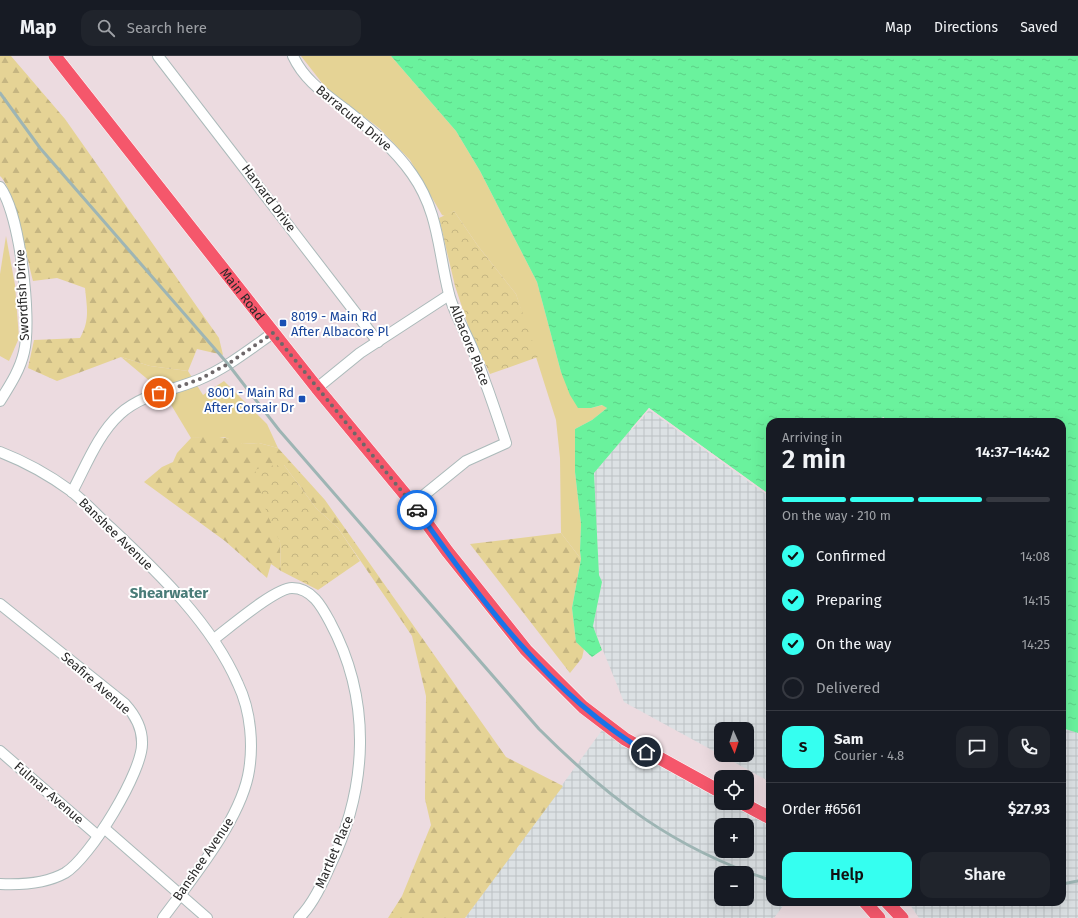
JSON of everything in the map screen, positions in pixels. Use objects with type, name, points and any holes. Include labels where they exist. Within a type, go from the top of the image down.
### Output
[{"type":"main road","name":"Main Road","points":[[55,56],[273,333],[413,504],[447,551],[526,650],[552,678],[608,726],[646,752],[714,788]]},
{"type":"main road","points":[[754,809],[766,816]]},
{"type":"main road","points":[[868,906],[879,918]]},
{"type":"main road","points":[[891,906],[902,918]]},
{"type":"street","name":"Harvard Drive","points":[[158,56],[378,342]]},
{"type":"street","name":"Barracuda Drive","points":[[293,56],[298,67],[310,82],[381,139],[396,153],[412,174],[431,208],[437,229],[449,295]]},
{"type":"street","name":"Swordfish Drive","points":[[0,187],[6,195],[19,242],[24,282],[26,333],[24,351],[19,368],[0,401]]},
{"type":"street","name":"Albacore Place","points":[[317,388],[360,353],[449,295],[485,380],[506,443],[486,450],[466,461],[413,504]]},
{"type":"street","points":[[72,492],[107,429],[128,408],[149,396],[198,380],[210,374],[228,364],[273,333]]},
{"type":"street","name":"Banshee Avenue","points":[[0,452],[44,472],[72,492],[135,550],[214,639],[238,683],[249,722],[250,744],[248,776],[232,815],[209,854],[163,918]]},
{"type":"street","name":"Martlet Place","points":[[214,639],[269,597],[282,590],[294,588],[308,592],[319,602],[336,633],[349,667],[356,699],[361,742],[361,762],[356,789],[345,833],[320,887],[300,918]]},
{"type":"street","name":"Seafire Avenue","points":[[0,604],[125,704],[137,720],[142,742],[140,761],[101,832]]},
{"type":"street","name":"Fulmar Avenue","points":[[0,751],[101,832]]},
{"type":"street","points":[[0,884],[24,883],[59,876],[77,863],[101,832],[207,918]]},
{"type":"shaded area","points":[[649,408],[766,492],[766,780],[754,773],[754,770],[748,770],[734,762],[754,762],[754,722],[714,722],[714,751],[624,702],[593,626],[602,583],[599,575],[594,473]]},
{"type":"shaded area","points":[[608,722],[714,790],[714,810],[747,810],[766,822],[766,906],[783,906],[774,918],[465,918]]},
{"type":"shaded area","points":[[1066,729],[1078,733],[1078,918],[919,918],[911,906],[1066,906]]},
{"type":"green space","points":[[0,56],[11,56],[65,119],[219,338],[223,355],[197,349],[188,371],[150,366],[121,357],[57,381],[28,368],[34,340],[80,338],[87,320],[85,288],[57,278],[33,281],[15,209],[5,183],[0,176]]},
{"type":"green space","points":[[301,56],[391,56],[456,131],[480,171],[537,282],[561,372],[591,408],[603,405],[607,408],[592,420],[575,429],[575,472],[581,524],[581,559],[561,533],[560,458],[556,420],[516,294],[478,246],[454,211],[445,216],[442,215],[410,160],[379,128],[326,88]]},
{"type":"green space","points":[[454,211],[478,246],[516,294],[538,357],[490,374],[471,334],[455,286],[439,218]]},
{"type":"green space","points":[[6,236],[15,285],[19,338],[9,361],[0,356],[0,274]]},
{"type":"green space","points":[[121,357],[150,366],[188,371],[203,395],[224,381],[267,424],[278,448],[259,443],[242,444],[224,437],[191,438],[164,393]]},
{"type":"green space","points":[[213,436],[238,440],[242,444],[259,443],[278,448],[325,500],[506,757],[563,786],[465,918],[388,918],[402,896],[431,825],[425,799],[426,696],[412,636],[338,528],[316,508],[284,465],[278,535],[280,542],[281,571],[271,564],[267,578],[225,541],[144,482],[162,467],[173,462],[177,453],[191,438]]},
{"type":"green space","points":[[284,465],[316,508],[338,528],[360,561],[318,590],[281,571],[280,542],[267,514],[255,470],[265,466]]},
{"type":"green space","points":[[561,533],[581,559],[572,608],[576,642],[584,649],[582,658],[570,673],[470,544]]},
{"type":"water","points":[[391,56],[1078,56],[1078,733],[1066,729],[1066,418],[766,418],[766,492],[649,408],[594,473],[599,575],[602,582],[593,626],[602,650],[592,657],[576,642],[572,608],[581,559],[581,524],[575,472],[575,429],[592,420],[607,408],[602,405],[591,408],[578,408],[570,395],[561,372],[537,282],[480,171],[456,131]]},
{"type":"pier","points":[[649,408],[766,492],[766,494],[649,410],[632,430],[631,429]]},
{"type":"railway","points":[[0,93],[40,148],[228,364],[279,430],[539,729],[591,778],[645,819],[704,853],[766,878]]},
{"type":"railway","points":[[1066,883],[1078,881]]},
{"type":"way so far","points":[[159,393],[198,380],[228,364],[273,333],[417,510]]},
{"type":"place","name":"8019 - Main Rd After Albacore Pl","points":[[283,323]]},
{"type":"place","name":"8001 - Main Rd After Corsair Dr","points":[[302,399]]},
{"type":"district","name":"Shearwater","points":[[169,593]]},
{"type":"route","points":[[417,510],[500,620],[552,678],[583,707],[625,739],[646,752]]}]
